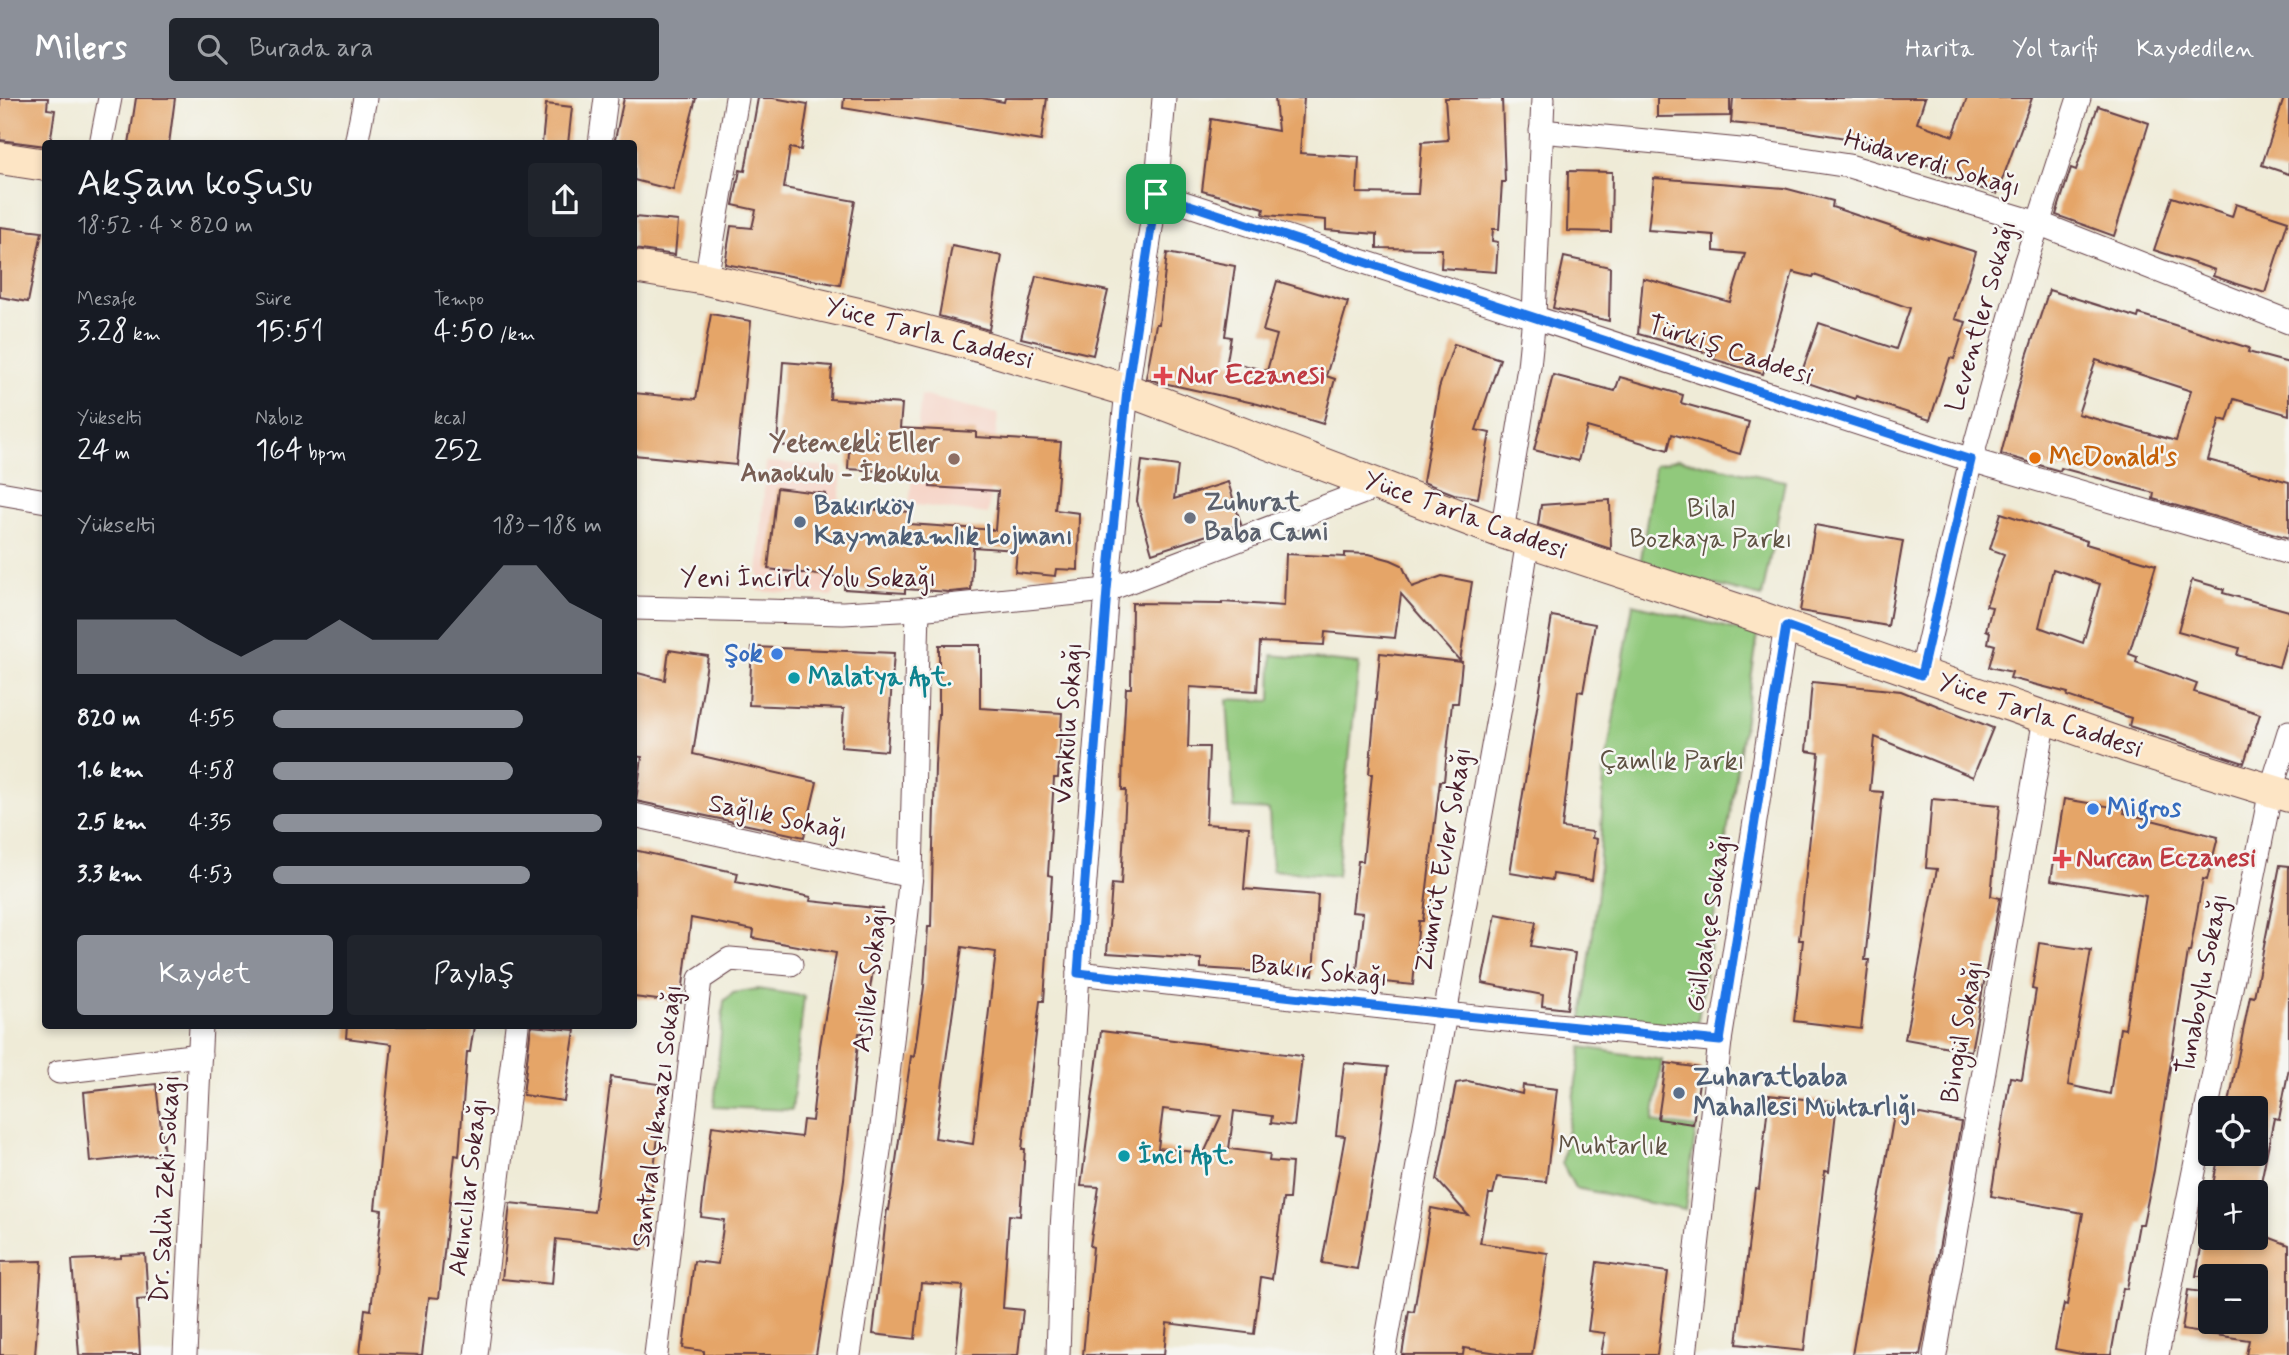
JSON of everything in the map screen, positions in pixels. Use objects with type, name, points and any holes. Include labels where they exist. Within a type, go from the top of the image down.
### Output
[{"type":"main road","points":[[0,158],[42,164]]},
{"type":"main road","name":"Yüce Tarla Caddesi","points":[[637,268],[706,279],[863,315],[1127,390],[1515,536],[1786,626],[2132,748],[2280,793]]},
{"type":"street","points":[[102,140],[110,98]]},
{"type":"street","points":[[357,140],[365,98]]},
{"type":"street","points":[[601,140],[606,98]]},
{"type":"street","points":[[706,279],[737,98]]},
{"type":"street","name":"Vankulu Sokağı","points":[[1058,1355],[1062,1229],[1078,973],[1107,590],[1127,390],[1156,194],[1164,98]]},
{"type":"street","name":"Zümrüt Evler Sokağı","points":[[1384,1355],[1514,629],[1515,536],[1534,316],[1543,98]]},
{"type":"street","name":"Leventler Sokağı","points":[[1921,675],[1971,460],[2038,223],[2079,98]]},
{"type":"street","name":"Hüdaverdi Sokağı","points":[[1541,131],[1751,151],[1849,166],[2038,223],[2289,322]]},
{"type":"street","name":"Türkiş Caddesi","points":[[1156,194],[1971,460],[2289,553]]},
{"type":"street","name":"Yeni İncirli Yolu Sokağı","points":[[637,608],[844,613],[918,609],[1107,590],[1382,485]]},
{"type":"street","points":[[0,493],[42,495]]},
{"type":"street","name":"Asiller Sokağı","points":[[849,1355],[880,1144],[911,876],[918,609]]},
{"type":"street","name":"Gülbahçe Sokağı","points":[[1685,1355],[1720,1041],[1786,626]]},
{"type":"street","name":"Bingül Sokağı","points":[[1935,1355],[2045,718]]},
{"type":"street","name":"Tunaboylu Sokağı","points":[[2157,1355],[2280,793],[2289,732]]},
{"type":"street","name":"Sağlık Sokağı","points":[[637,816],[911,876]]},
{"type":"street","name":"Santral Çıkmazı Sokağı","points":[[656,1355],[700,979],[730,959],[791,964]]},
{"type":"street","name":"Bakır Sokağı","points":[[1078,973],[1445,1014],[1720,1041]]},
{"type":"street","name":"Dr. Salih Zeki Sokağı","points":[[186,1355],[201,1029]]},
{"type":"street","name":"Akıncılar Sokağı","points":[[476,1355],[517,1029]]},
{"type":"street","points":[[59,1072],[200,1055]]},
{"type":"shaded area","name":"Yetenekli Eller Anaokulu - İkokulu","points":[[921,395],[998,414],[988,514],[909,504]]},
{"type":"shaded area","name":"Bakırköy Kaymakamlık Lojmanı","points":[[766,462],[842,467],[833,596],[757,591]]},
{"type":"green space","name":"Bilal Bozkaya Parkı","points":[[1678,459],[1785,481],[1762,597],[1640,566],[1655,465]]},
{"type":"green space","name":"Çamlık Parkı","points":[[1633,604],[1758,635],[1696,1033],[1582,1020],[1598,891],[1604,774]]},
{"type":"green space","points":[[1272,655],[1359,664],[1337,876],[1272,870],[1269,810],[1234,808],[1227,699],[1271,701]]},
{"type":"green space","points":[[757,989],[804,996],[792,1110],[714,1107],[724,1001],[733,993]]},
{"type":"green space","name":"Muhtarlık","points":[[1582,1047],[1662,1060],[1653,1122],[1696,1128],[1685,1210],[1575,1188],[1562,1163]]},
{"type":"building","points":[[0,98],[48,98],[47,109],[55,110],[51,140],[42,140],[42,145],[0,140]]},
{"type":"building","points":[[136,98],[175,98],[170,140],[130,140]]},
{"type":"building","points":[[624,98],[696,98],[673,190],[637,181],[637,140],[615,140]]},
{"type":"building","points":[[758,98],[808,104],[801,150],[790,148],[784,188],[855,201],[840,285],[725,264],[731,226],[752,228],[756,210],[733,205],[740,170],[745,171]]},
{"type":"building","points":[[844,98],[982,98],[1004,102],[1005,98],[1047,98],[1041,141],[843,108]]},
{"type":"building","points":[[1275,98],[1304,98],[1300,153],[1359,157],[1357,193],[1418,194],[1422,142],[1448,140],[1445,98],[1502,98],[1505,182],[1502,182],[1499,229],[1493,229],[1492,241],[1498,242],[1496,272],[1441,268],[1442,249],[1377,248],[1377,234],[1326,230],[1326,220],[1266,215],[1263,214],[1264,208],[1202,191],[1211,119],[1278,131]]},
{"type":"building","points":[[1657,98],[1730,98],[1730,116],[1657,117]]},
{"type":"building","points":[[1733,98],[1925,98],[1917,123],[1953,136],[1967,98],[2032,98],[1997,194],[1933,172],[1934,167],[1869,146],[1870,142],[1785,128],[1731,123]]},
{"type":"building","points":[[2284,98],[2289,98],[2289,174],[2262,165]]},
{"type":"building","points":[[546,104],[572,107],[568,140],[542,140]]},
{"type":"building","points":[[2098,106],[2149,123],[2114,236],[2056,215],[2071,168],[2076,170]]},
{"type":"building","points":[[1568,171],[1612,172],[1611,232],[1567,231]]},
{"type":"building","points":[[1654,178],[1784,188],[1833,201],[1832,207],[1976,252],[1955,319],[1966,322],[1954,359],[1950,358],[1930,420],[1799,380],[1819,323],[1896,349],[1910,308],[1814,275],[1813,277],[1793,272],[1763,374],[1713,359],[1715,355],[1638,334],[1643,278],[1730,302],[1745,254],[1714,251],[1714,235],[1648,230]]},
{"type":"building","points":[[2172,197],[2232,217],[2236,204],[2288,221],[2265,293],[2213,276],[2215,270],[2154,250]]},
{"type":"building","points":[[637,217],[678,221],[675,255],[637,249]]},
{"type":"building","points":[[0,227],[42,232],[28,302],[0,297]]},
{"type":"building","points":[[952,246],[1002,256],[989,330],[939,316]]},
{"type":"building","points":[[1167,253],[1235,266],[1225,336],[1231,337],[1227,361],[1267,371],[1277,335],[1263,331],[1277,281],[1348,302],[1326,376],[1335,379],[1323,424],[1258,404],[1146,378],[1156,324],[1159,324]]},
{"type":"building","points":[[1564,257],[1610,267],[1609,321],[1553,308]]},
{"type":"building","points":[[1036,276],[1108,291],[1093,355],[1021,338]]},
{"type":"building","points":[[2049,290],[2138,318],[2139,314],[2249,348],[2248,352],[2289,363],[2289,415],[2234,399],[2227,421],[2220,419],[2208,460],[2289,482],[2289,538],[2153,499],[2154,493],[2001,454],[2026,359]],"holes":[[[2096,360],[2191,391],[2176,441],[2078,414]]]},
{"type":"building","points":[[711,314],[751,321],[736,465],[637,455],[637,393],[696,399]]},
{"type":"building","points":[[1454,344],[1500,359],[1476,430],[1490,433],[1478,498],[1454,494],[1423,482],[1439,388]]},
{"type":"building","points":[[783,362],[832,366],[830,399],[902,404],[900,428],[976,432],[976,437],[1061,442],[1055,510],[1079,513],[1078,570],[1056,569],[1055,576],[1015,572],[1017,550],[973,547],[971,590],[950,592],[905,589],[905,593],[844,589],[845,578],[768,569],[777,488],[826,494],[825,506],[910,512],[909,524],[995,530],[998,491],[930,487],[931,474],[848,469],[849,451],[777,445]]},
{"type":"building","points":[[1553,375],[1615,391],[1620,377],[1683,395],[1681,403],[1749,422],[1740,454],[1672,434],[1668,450],[1587,427],[1578,461],[1534,450]]},
{"type":"building","name":"Zuhurat Baba Cami","points":[[1142,461],[1178,466],[1174,499],[1228,482],[1241,524],[1152,553],[1137,501]]},
{"type":"building","points":[[1610,500],[1611,549],[1538,525],[1541,505]]},
{"type":"building","points":[[2001,513],[2087,541],[2086,544],[2156,565],[2129,654],[2137,657],[2136,662],[2197,684],[2194,692],[2260,714],[2244,763],[2129,726],[2131,718],[2067,696],[2068,693],[2010,678],[2012,672],[1989,667],[1995,645],[1988,643],[1990,632],[1986,630],[1992,607],[1986,606],[2004,554],[1990,549]],"holes":[[[2053,569],[2100,584],[2083,643],[2039,627]]]},
{"type":"building","points":[[1815,525],[1903,541],[1888,626],[1800,611]]},
{"type":"building","points":[[1345,553],[1369,554],[1402,565],[1412,587],[1442,576],[1472,582],[1460,661],[1401,594],[1395,638],[1325,632],[1324,645],[1260,642],[1257,691],[1190,687],[1188,747],[1209,747],[1206,824],[1249,827],[1244,889],[1318,895],[1313,975],[1201,968],[1201,959],[1107,953],[1112,884],[1121,885],[1126,790],[1122,790],[1123,745],[1126,688],[1131,688],[1132,603],[1222,602],[1284,606],[1286,554],[1345,557]]},
{"type":"building","points":[[2192,580],[2224,589],[2223,593],[2289,611],[2289,632],[2279,667],[2237,655],[2239,648],[2178,631]]},
{"type":"building","points":[[1552,616],[1595,624],[1583,692],[1578,691],[1562,828],[1593,832],[1592,838],[1597,839],[1592,880],[1553,874],[1552,880],[1510,873]]},
{"type":"building","points":[[939,645],[980,645],[980,708],[1062,713],[1058,778],[1054,778],[1048,875],[1052,876],[1044,1001],[1040,1001],[1022,1149],[1025,1149],[1020,1216],[1009,1215],[1003,1308],[1023,1310],[1018,1355],[956,1355],[963,1286],[921,1283],[915,1339],[873,1334],[887,1209],[889,1210],[911,1056],[914,1057],[924,987],[928,927],[931,927]],"holes":[[[962,947],[996,952],[973,1144],[935,1138]]]},
{"type":"building","points":[[752,647],[894,653],[887,751],[841,747],[844,709],[749,705]]},
{"type":"building","points":[[669,650],[708,656],[693,754],[817,782],[804,837],[637,801],[642,757],[637,756],[637,673],[665,680]]},
{"type":"building","points":[[1380,653],[1462,662],[1458,703],[1452,703],[1444,781],[1440,781],[1423,921],[1419,921],[1413,985],[1356,979],[1363,913],[1352,912],[1358,861],[1363,861]]},
{"type":"building","points":[[1812,682],[1901,691],[1993,728],[1973,777],[1875,737],[1870,791],[1883,792],[1865,960],[1869,960],[1861,1029],[1794,1021],[1803,940],[1799,940],[1819,753],[1806,751]]},
{"type":"building","points":[[1932,799],[2000,805],[1991,896],[2000,898],[1971,1051],[1905,1039],[1937,869],[1926,868]]},
{"type":"building","points":[[2064,799],[2125,809],[2124,813],[2218,837],[2207,880],[2203,879],[2188,952],[2154,1170],[2143,1224],[2139,1224],[2127,1289],[2123,1288],[2111,1355],[2086,1355],[2055,1349],[2064,1304],[2067,1305],[2083,1213],[1991,1196],[2010,1077],[2022,1079],[2036,990],[2032,989],[2039,943],[2091,950],[2068,1085],[2110,1094],[2120,1028],[2125,1029],[2146,896],[2051,880]]},
{"type":"building","points":[[637,851],[738,873],[736,882],[811,897],[810,901],[883,909],[863,1033],[859,1033],[844,1179],[816,1355],[704,1355],[704,1351],[683,1348],[694,1261],[718,1264],[724,1220],[701,1217],[712,1126],[801,1137],[803,1120],[812,1121],[820,1046],[836,953],[753,938],[754,930],[691,918],[681,1003],[637,997]]},
{"type":"building","points":[[2280,865],[2289,866],[2289,1068],[2279,1119],[2274,1118],[2268,1148],[2268,1096],[2230,1096],[2250,996],[2254,997]]},
{"type":"building","points":[[1496,914],[1536,922],[1531,946],[1575,953],[1567,1009],[1542,1006],[1543,995],[1482,983]]},
{"type":"building","points":[[347,1029],[474,1029],[470,1052],[467,1052],[459,1156],[455,1155],[439,1298],[429,1297],[422,1355],[360,1353],[365,1309],[371,1310],[382,1210],[375,1209],[392,1044],[346,1038]]},
{"type":"building","points":[[531,1029],[575,1030],[564,1101],[523,1095]]},
{"type":"building","points":[[1101,1031],[1302,1056],[1294,1126],[1271,1123],[1272,1116],[1234,1111],[1229,1149],[1270,1154],[1269,1161],[1292,1163],[1289,1199],[1283,1199],[1272,1279],[1261,1277],[1254,1334],[1167,1323],[1164,1355],[1083,1355],[1093,1247],[1090,1246],[1099,1187],[1081,1186]],"holes":[[[1163,1109],[1221,1116],[1204,1153],[1158,1148]]]},
{"type":"building","points":[[1344,1063],[1388,1067],[1357,1269],[1322,1263],[1345,1136],[1336,1135]]},
{"type":"building","name":"Zuharatbaba Mahallesi Muhtarlığı","points":[[1666,1063],[1701,1068],[1693,1124],[1658,1119]]},
{"type":"building","points":[[611,1077],[665,1085],[643,1250],[556,1239],[552,1284],[502,1279],[510,1203],[594,1212]]},
{"type":"building","points":[[1468,1081],[1522,1094],[1523,1085],[1557,1089],[1546,1182],[1497,1177],[1493,1194],[1489,1194],[1480,1243],[1548,1253],[1532,1355],[1464,1348],[1463,1355],[1402,1355],[1409,1311],[1414,1312],[1431,1208],[1468,1215],[1437,1180],[1456,1083]]},
{"type":"building","points":[[156,1084],[164,1154],[90,1162],[84,1092]]},
{"type":"building","points":[[1769,1095],[1837,1103],[1829,1172],[1825,1171],[1804,1351],[1737,1344]]},
{"type":"building","points":[[1895,1109],[1961,1122],[1925,1330],[1920,1355],[1852,1355]]},
{"type":"building","points":[[2217,1166],[2264,1166],[2261,1180],[2214,1180]]},
{"type":"building","points":[[2268,1237],[2289,1245],[2289,1355],[2246,1355],[2249,1340],[2209,1334],[2268,1334],[2268,1264],[2198,1264],[2201,1250],[2268,1250]]},
{"type":"building","points":[[145,1254],[148,1299],[137,1300],[140,1355],[79,1355],[72,1260]]},
{"type":"building","points":[[42,1261],[35,1355],[0,1355],[0,1262]]},
{"type":"building","points":[[1597,1262],[1668,1272],[1657,1355],[1601,1355],[1605,1333],[1588,1331]]},
{"type":"building","points":[[2188,1290],[2198,1291],[2198,1332],[2182,1330]]},
{"type":"place","name":"Nur Eczanesi","points":[[1163,376]]},
{"type":"place","name":"McDonald's","points":[[2035,458]]},
{"type":"place","name":"Yetenekli Eller Anaokulu - İkokulu","points":[[954,459]]},
{"type":"place","name":"Zuhurat Baba Cami","points":[[1190,518]]},
{"type":"place","name":"Bakırköy Kaymakamlık Lojmanı","points":[[800,522]]},
{"type":"place","name":"Şok","points":[[777,654]]},
{"type":"place","name":"Malatya Apt.","points":[[794,678]]},
{"type":"place","name":"Migros","points":[[2093,809]]},
{"type":"place","name":"Nurcan Eczanesi","points":[[2062,859]]},
{"type":"place","name":"Zuharatbaba Mahallesi Muhtarlığı","points":[[1679,1093]]},
{"type":"place","name":"İnci Apt.","points":[[1124,1156]]},
{"type":"route","points":[[1156,194],[1971,460],[1921,675],[1786,626],[1720,1041],[1445,1014],[1078,973],[1107,590],[1127,390],[1156,194]]}]
